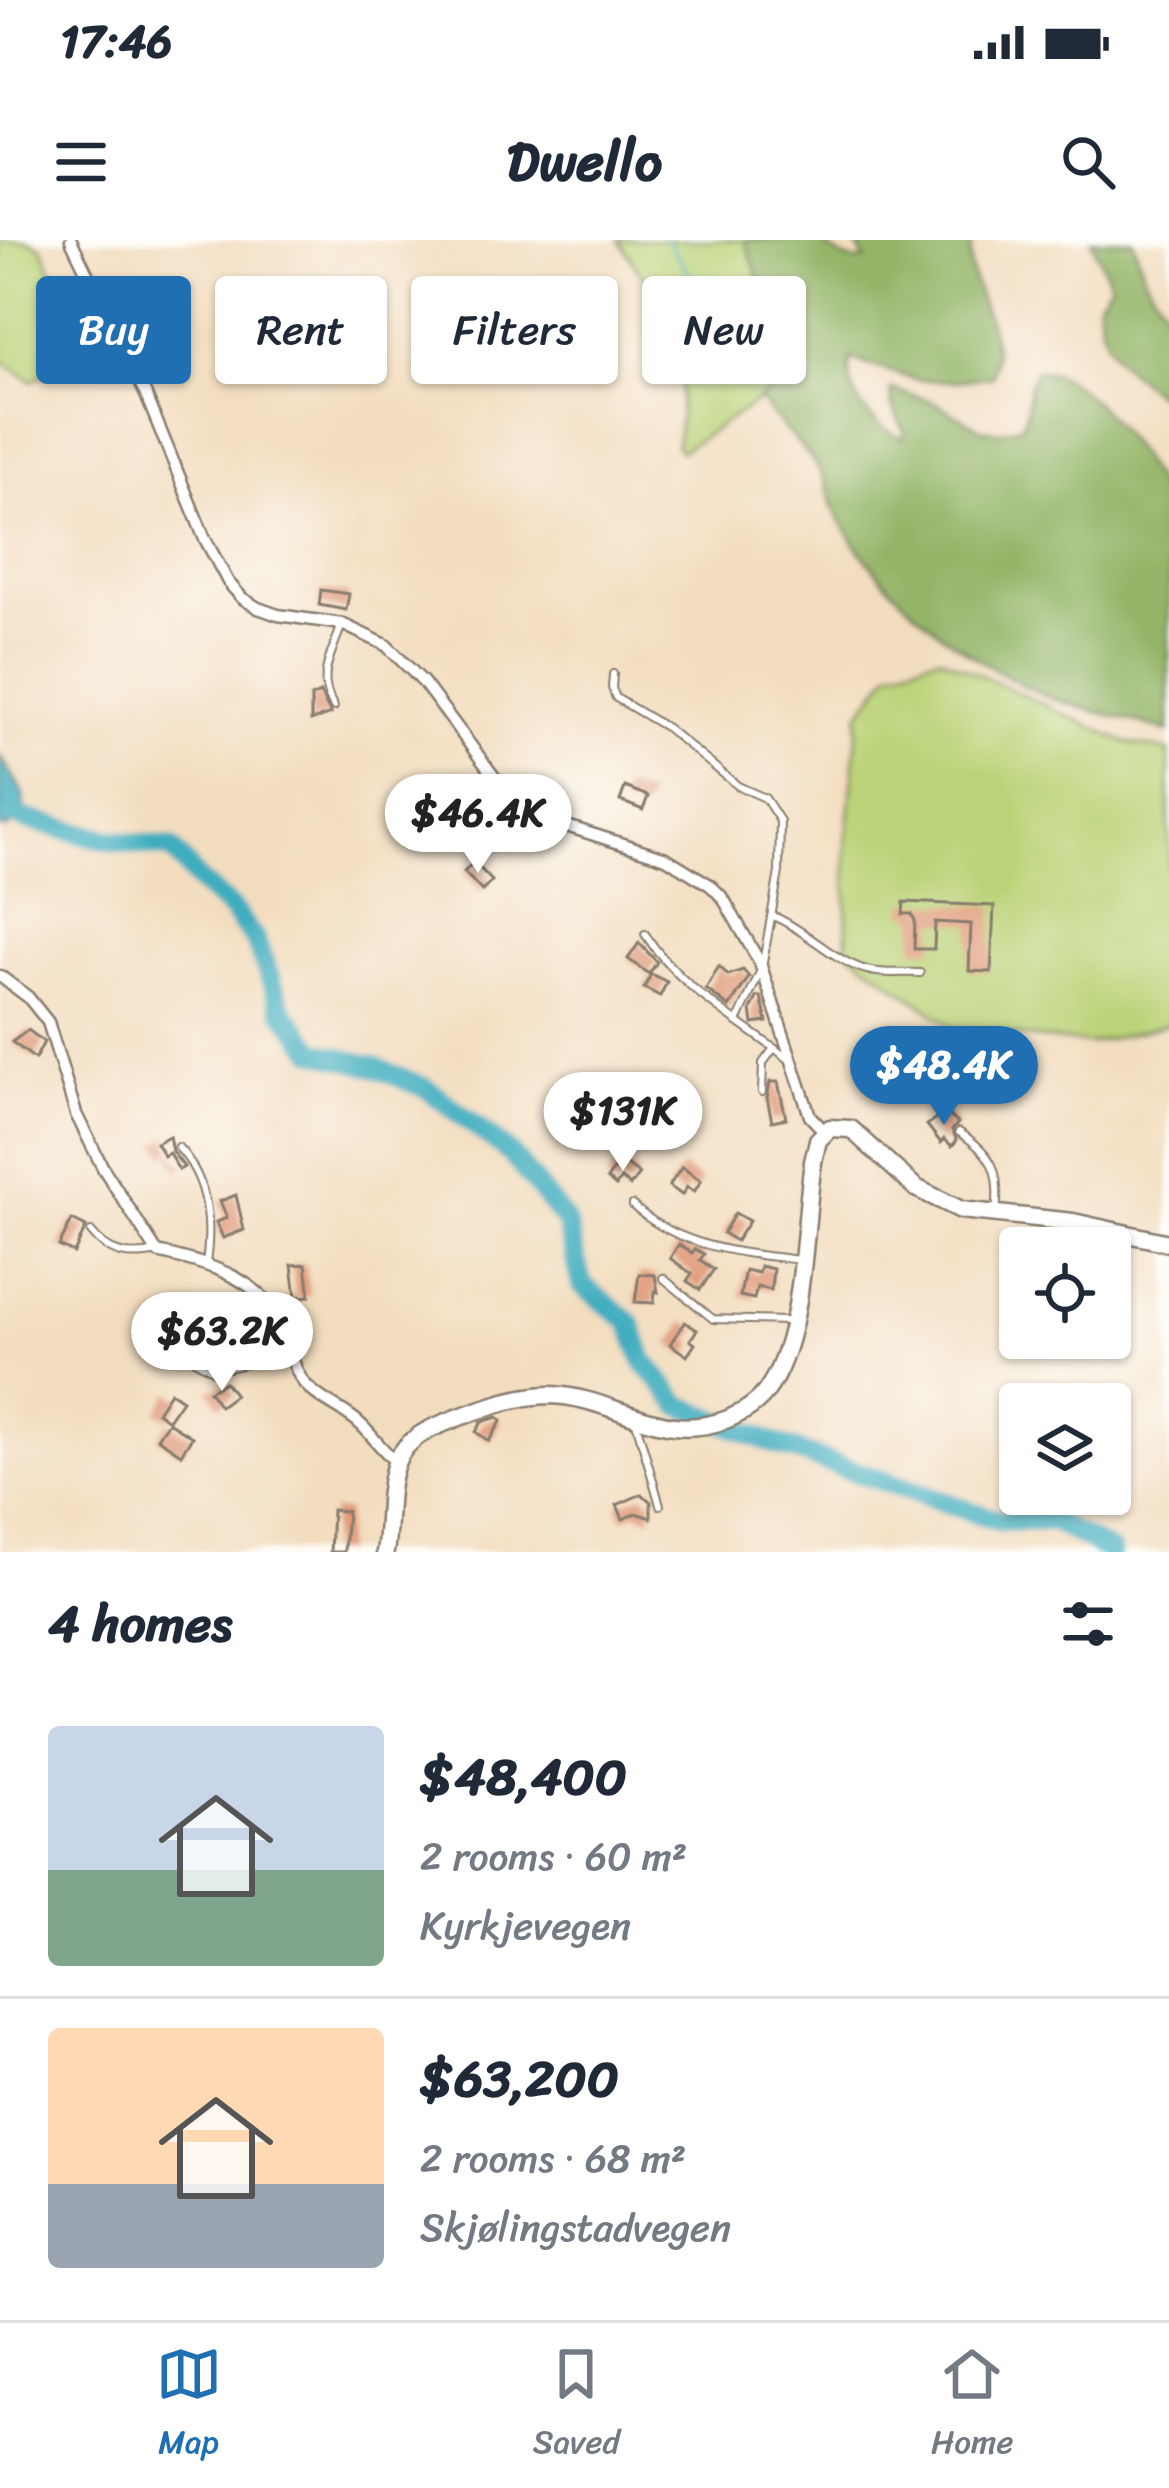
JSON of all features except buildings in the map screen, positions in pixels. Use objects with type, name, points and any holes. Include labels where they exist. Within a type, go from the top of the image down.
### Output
[{"type":"main road","points":[[386,1552],[397,1462],[418,1435],[436,1426],[523,1398],[549,1395],[579,1398],[635,1419],[682,1427],[712,1424],[758,1402],[775,1379],[792,1322],[813,1162],[825,1132],[841,1126],[851,1129],[890,1167],[927,1194],[961,1210],[1073,1222],[1169,1244]]},
{"type":"street","points":[[71,240],[146,395],[227,582],[258,608],[301,620],[342,624],[386,645],[409,666],[520,812],[666,859],[723,898],[762,968],[810,1116],[825,1132]]},
{"type":"street","points":[[0,976],[28,997],[49,1022],[76,1114],[103,1168],[157,1252],[206,1263],[246,1285],[273,1308],[305,1384],[356,1420],[397,1462]]},
{"type":"lane","points":[[334,707],[324,690],[324,671],[342,624]]},
{"type":"lane","points":[[614,674],[611,688],[616,698],[667,728],[738,786],[765,798],[775,809],[782,841],[772,916],[762,968],[738,1020]]},
{"type":"lane","points":[[772,916],[852,965],[870,972],[920,974]]},
{"type":"lane","points":[[645,934],[665,965],[792,1063]]},
{"type":"lane","points":[[762,1092],[763,1063],[774,1048]]},
{"type":"lane","points":[[959,1132],[988,1154],[996,1168],[1000,1184],[996,1215]]},
{"type":"lane","points":[[178,1147],[188,1157],[207,1201],[206,1263]]},
{"type":"lane","points":[[632,1205],[656,1223],[707,1246],[801,1260]]},
{"type":"lane","points":[[91,1232],[106,1249],[120,1254],[157,1252]]},
{"type":"lane","points":[[663,1277],[713,1319],[792,1322]]},
{"type":"lane","points":[[191,1337],[196,1361],[214,1371],[290,1354]]},
{"type":"lane","points":[[635,1419],[660,1505]]},
{"type":"green space","points":[[0,240],[27,240],[42,247],[54,276],[36,276],[36,379],[32,381],[0,360]]},
{"type":"green space","points":[[619,240],[745,240],[758,276],[642,276]]},
{"type":"green space","points":[[745,240],[820,240],[841,256],[859,261],[865,260],[853,240],[971,240],[971,270],[994,347],[992,376],[917,380],[851,359],[851,384],[871,417],[902,438],[905,433],[892,406],[891,389],[932,401],[981,429],[997,432],[1021,426],[1037,370],[1074,385],[1109,417],[1161,492],[1169,493],[1169,732],[1063,702],[1000,673],[946,637],[877,572],[839,519],[818,468],[759,398],[772,392],[773,384],[806,384],[806,276],[758,276]]},
{"type":"green space","points":[[1091,240],[1133,240],[1145,277],[1169,317],[1169,389],[1157,394],[1108,345],[1098,302],[1111,284]]},
{"type":"green space","points":[[681,384],[773,384],[772,392],[681,451],[676,447]]},
{"type":"green space","points":[[939,656],[1125,742],[1169,751],[1169,1024],[1090,1044],[955,1029],[847,950],[846,846],[859,714],[891,671]]},
{"type":"water","points":[[0,756],[23,792],[25,812],[8,828],[0,828]]},
{"type":"waterway","points":[[667,240],[754,387]]},
{"type":"waterway","points":[[21,818],[108,840],[171,848],[255,940],[283,1011],[315,1051],[375,1067],[428,1089],[511,1154],[566,1222],[582,1285],[631,1323],[643,1360],[680,1405],[775,1444],[999,1521],[1052,1521],[1111,1552]]}]
